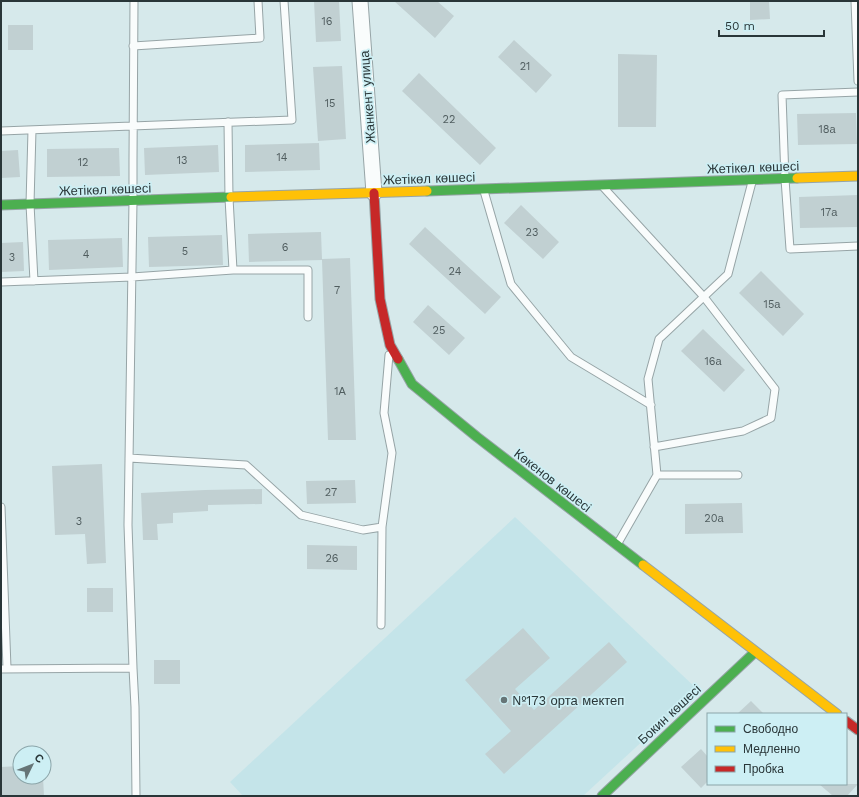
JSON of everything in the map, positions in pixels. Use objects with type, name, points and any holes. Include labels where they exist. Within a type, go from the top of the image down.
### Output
[{"type":"street","name":"Жанкент улица","points":[[360,1],[374,193]]},
{"type":"street","name":"Жетікөл көшесі","points":[[1,205],[858,176]]},
{"type":"street","name":"Көкенов көшесі","points":[[374,193],[380,299],[390,345],[412,384],[477,438],[836,713]]},
{"type":"street","name":"Бокин көшесі","points":[[602,796],[755,652]]},
{"type":"street","points":[[847,722],[858,730]]},
{"type":"lane","points":[[134,1],[134,201],[128,525],[135,707],[136,796]]},
{"type":"lane","points":[[134,46],[260,38],[258,1]]},
{"type":"lane","points":[[1,131],[292,120],[284,1]]},
{"type":"lane","points":[[856,5],[858,81]]},
{"type":"lane","points":[[858,92],[782,95],[785,178],[790,249],[858,246]]},
{"type":"lane","points":[[228,122],[229,198],[233,270]]},
{"type":"lane","points":[[32,130],[30,204],[34,281]]},
{"type":"lane","points":[[617,546],[657,475],[648,379],[659,340],[728,274],[752,180]]},
{"type":"lane","points":[[602,185],[704,297],[775,389],[771,418],[743,431],[654,447]]},
{"type":"lane","points":[[484,189],[511,284],[571,357],[651,405]]},
{"type":"lane","points":[[1,282],[132,277],[233,270],[308,270],[308,317]]},
{"type":"lane","points":[[381,625],[382,527],[392,452],[384,413],[390,345]]},
{"type":"lane","points":[[129,458],[246,465],[301,515],[363,530],[382,527]]},
{"type":"lane","points":[[657,475],[738,475]]},
{"type":"lane","points":[[1,507],[4,669],[133,668]]},
{"type":"shaded area","points":[[515,517],[698,690],[583,796],[243,796],[230,782]]},
{"type":"building","points":[[314,1],[339,1],[341,41],[316,42]]},
{"type":"building","points":[[394,1],[437,1],[454,16],[435,38]]},
{"type":"building","points":[[750,1],[769,1],[770,19],[750,20]]},
{"type":"building","points":[[8,25],[33,25],[33,50],[8,50]]},
{"type":"building","points":[[514,40],[552,75],[536,93],[498,57]]},
{"type":"building","points":[[618,54],[657,55],[656,127],[618,127]]},
{"type":"building","points":[[342,66],[346,139],[318,141],[313,67]]},
{"type":"building","points":[[419,73],[496,148],[480,165],[402,91]]},
{"type":"building","points":[[856,113],[857,144],[798,145],[797,114]]},
{"type":"building","points":[[319,143],[320,170],[245,172],[245,145]]},
{"type":"building","points":[[218,145],[219,172],[145,175],[144,148]]},
{"type":"building","points":[[119,148],[120,176],[47,177],[47,149]]},
{"type":"building","points":[[18,150],[20,177],[1,178],[1,151]]},
{"type":"building","points":[[858,195],[858,227],[800,228],[799,197]]},
{"type":"building","points":[[521,205],[559,242],[543,259],[504,223]]},
{"type":"building","points":[[425,227],[501,297],[485,314],[409,244]]},
{"type":"building","points":[[321,232],[322,259],[350,258],[356,440],[328,440],[322,260],[249,262],[248,234]]},
{"type":"building","points":[[222,235],[223,265],[149,267],[148,237]]},
{"type":"building","points":[[122,238],[123,267],[49,270],[48,240]]},
{"type":"building","points":[[23,242],[24,271],[1,272],[1,243]]},
{"type":"building","points":[[761,271],[804,314],[783,336],[739,293]]},
{"type":"building","points":[[428,305],[465,338],[449,355],[413,322]]},
{"type":"building","points":[[703,329],[745,370],[724,392],[681,351]]},
{"type":"building","points":[[102,464],[106,563],[87,564],[85,534],[55,535],[52,466]]},
{"type":"building","points":[[355,480],[356,503],[307,504],[306,481]]},
{"type":"building","points":[[262,489],[262,504],[208,505],[208,511],[173,513],[173,523],[157,524],[158,540],[143,540],[141,493]]},
{"type":"building","points":[[742,503],[743,533],[685,534],[685,504]]},
{"type":"building","points":[[307,545],[357,546],[357,570],[307,569]]},
{"type":"building","points":[[87,588],[113,588],[113,612],[87,612]]},
{"type":"building","name":"№173 орта мектеп","points":[[523,628],[550,658],[515,689],[534,710],[609,642],[627,662],[504,774],[485,754],[511,731],[465,680]]},
{"type":"building","points":[[154,660],[180,660],[180,684],[154,684]]},
{"type":"building","points":[[751,701],[763,713],[738,713]]},
{"type":"building","points":[[701,749],[707,756],[707,782],[701,788],[681,767]]},
{"type":"building","points":[[12,766],[12,785],[43,785],[44,796],[1,796],[1,767]]},
{"type":"building","points":[[858,784],[847,796],[833,796],[820,785]]},
{"type":"traffic: fast","points":[[427,191],[797,178]]},
{"type":"traffic: fast","points":[[1,205],[231,197]]},
{"type":"traffic: fast","points":[[398,359],[412,384],[477,437],[643,565]]},
{"type":"traffic: fast","points":[[602,796],[755,652]]},
{"type":"traffic: slow","points":[[797,178],[858,176]]},
{"type":"traffic: slow","points":[[231,197],[427,191]]},
{"type":"traffic: slow","points":[[643,565],[836,713]]},
{"type":"traffic: jam","points":[[374,193],[380,299],[390,345],[398,359]]},
{"type":"traffic: jam","points":[[847,722],[858,730]]},
{"type":"place","name":"№173 орта мектеп","points":[[504,700]]}]
